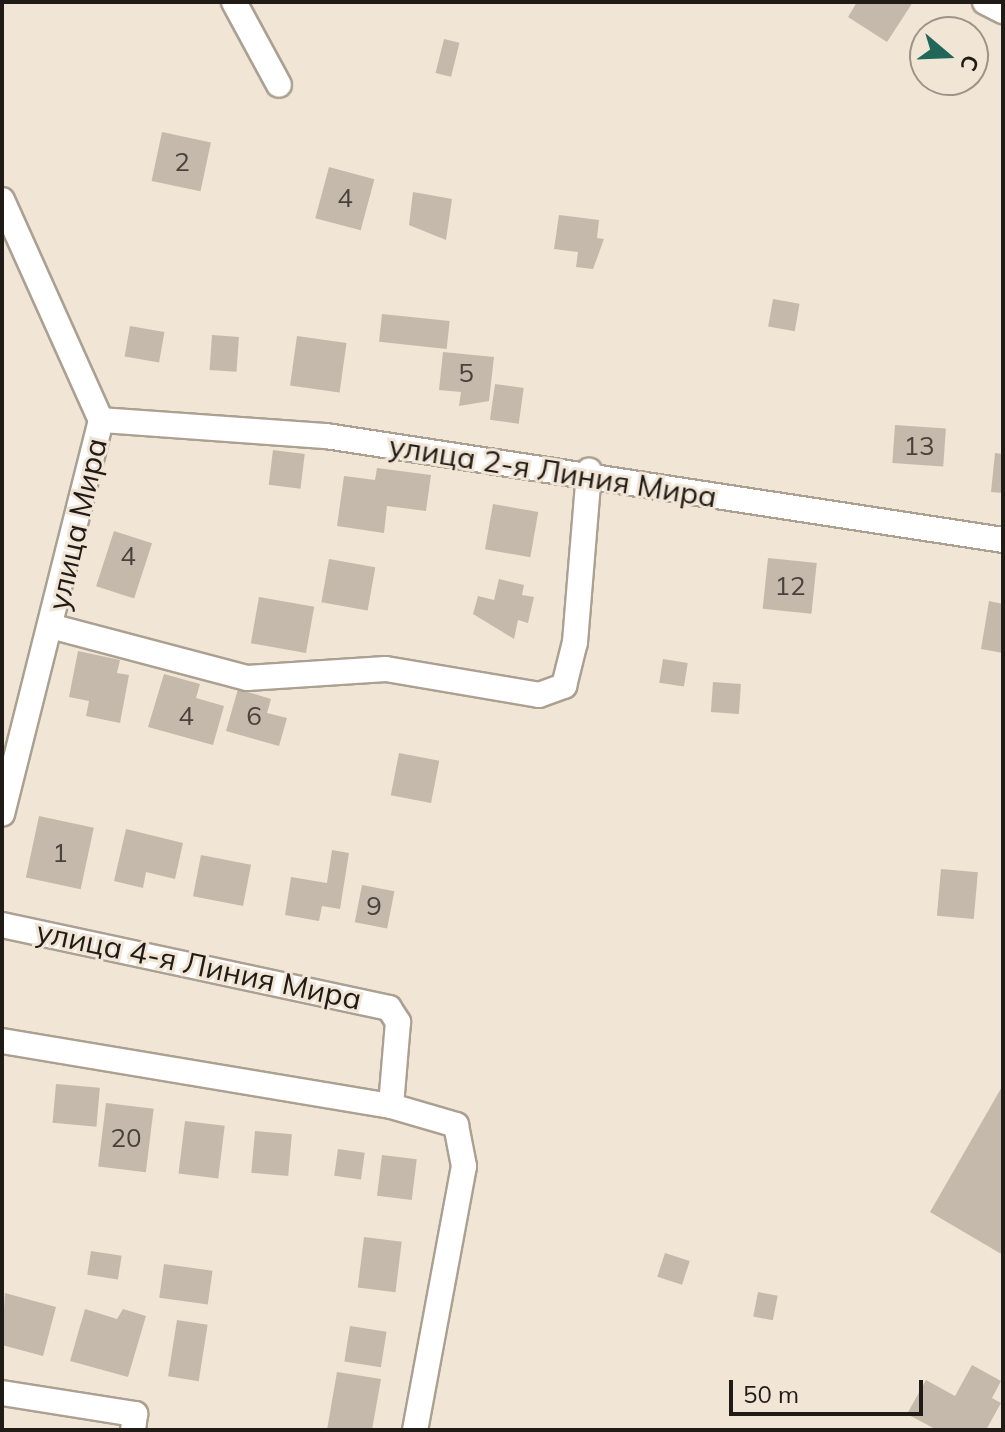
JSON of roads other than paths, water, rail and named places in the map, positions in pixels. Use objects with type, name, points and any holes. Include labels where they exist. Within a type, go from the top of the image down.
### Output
[{"type":"street","points":[[234,2],[279,85]]},
{"type":"street","points":[[985,2],[1003,11]]},
{"type":"street","name":"улица Мира","points":[[2,200],[101,420],[54,627],[2,814]]},
{"type":"street","name":"улица 2-я Линия Мира","points":[[101,420],[326,436],[589,471],[609,481],[1003,540]]},
{"type":"street","points":[[54,627],[247,678],[386,669],[539,695],[564,686],[575,642],[589,471]]},
{"type":"street","name":"улица 4-я Линия Мира","points":[[2,925],[389,1008],[398,1022],[391,1106]]},
{"type":"street","points":[[2,1041],[391,1106],[456,1125],[464,1166],[415,1430]]},
{"type":"street","points":[[2,1393],[135,1414],[133,1430]]}]
